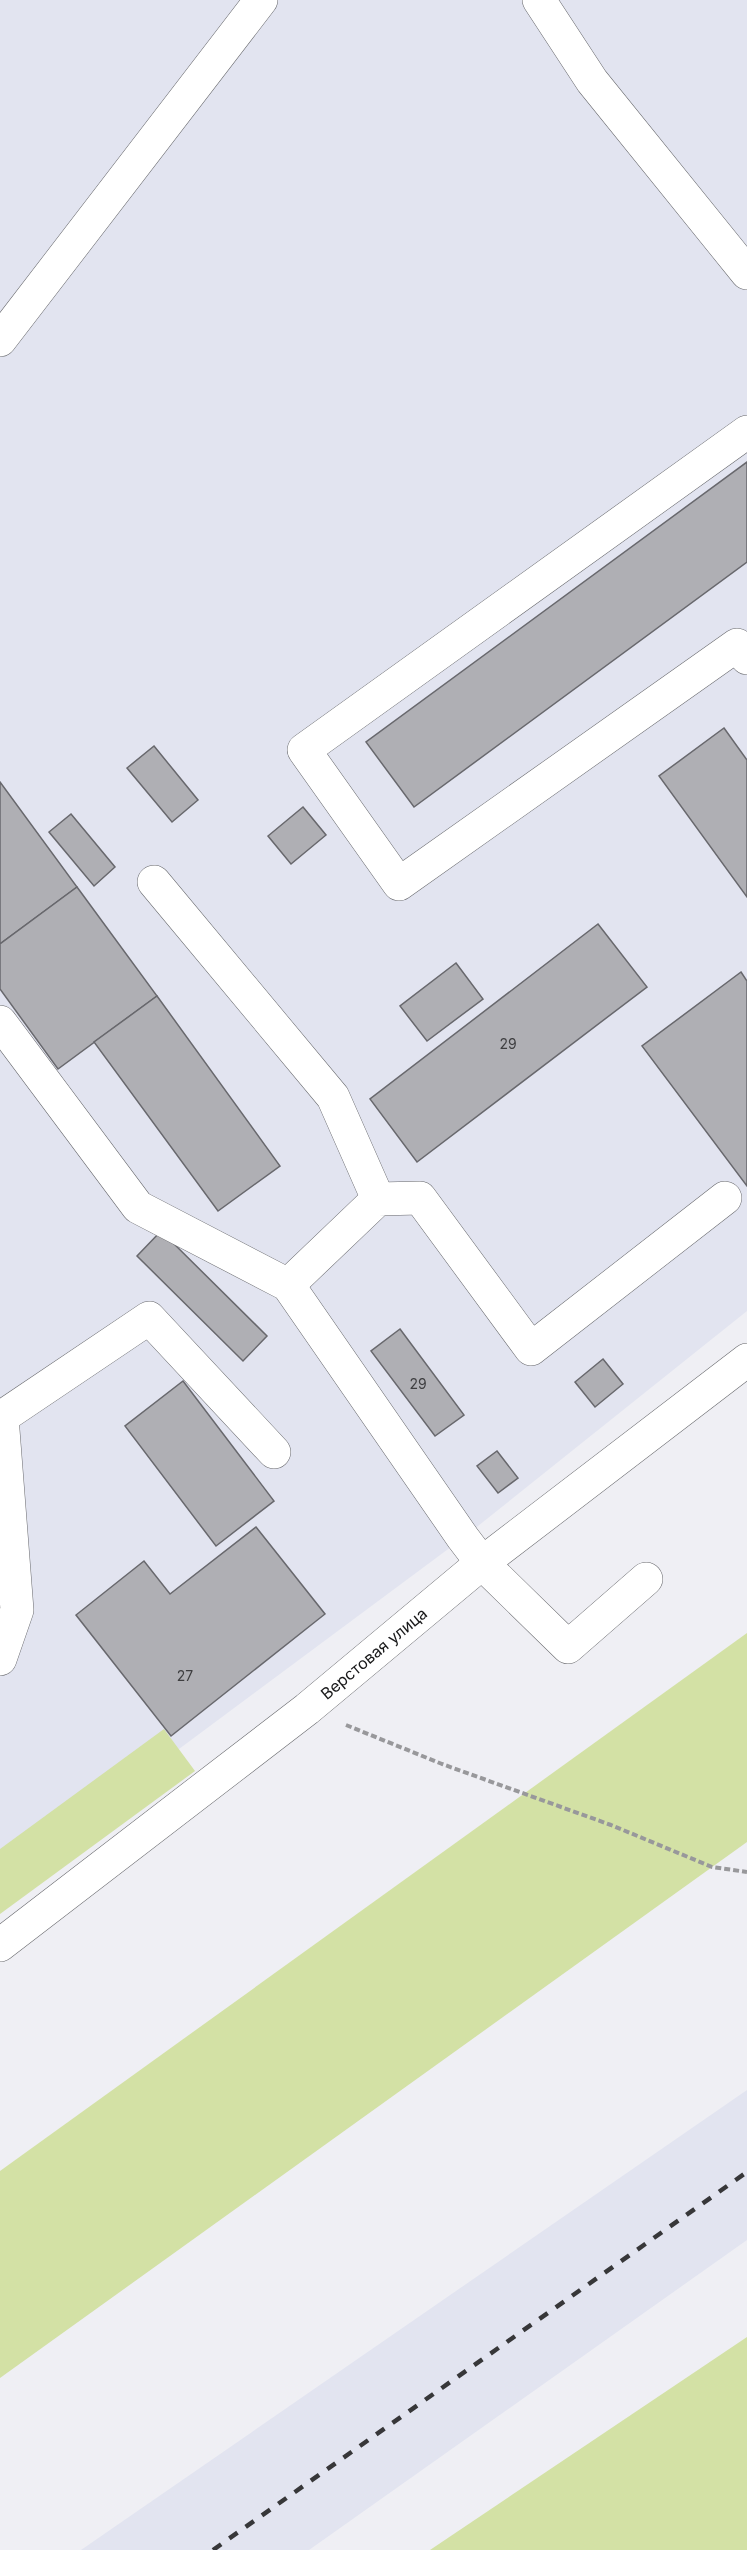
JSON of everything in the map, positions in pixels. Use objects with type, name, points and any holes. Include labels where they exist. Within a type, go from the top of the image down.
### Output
[{"type":"street","points":[[0,340],[261,0]]},
{"type":"street","points":[[539,0],[592,81],[747,273]]},
{"type":"street","points":[[747,432],[303,750],[399,884],[737,645],[747,658]]},
{"type":"street","points":[[154,882],[333,1097],[378,1199]]},
{"type":"street","points":[[0,1022],[138,1207],[288,1285],[482,1563],[568,1647],[646,1579]]},
{"type":"street","points":[[288,1285],[378,1199],[420,1198],[531,1349],[725,1198]]},
{"type":"street","points":[[0,1659],[17,1610],[1,1416],[149,1318],[274,1452]]},
{"type":"street","name":"Верстовая улица","points":[[0,1945],[308,1709],[482,1563],[747,1359]]},
{"type":"path","points":[[308,1709],[442,1764],[611,1825],[712,1868],[747,1872]]},
{"type":"shaded area","points":[[0,0],[747,0],[747,1311],[463,1538],[0,1882]]},
{"type":"shaded area","points":[[747,2090],[747,2240],[309,2550],[81,2550]]},
{"type":"green space","points":[[747,1633],[747,1842],[0,2378],[0,2171]]},
{"type":"green space","points":[[164,1729],[195,1771],[0,1914],[0,1849]]},
{"type":"green space","points":[[747,2337],[747,2550],[430,2550]]},
{"type":"building","points":[[747,462],[747,562],[414,807],[366,742]]},
{"type":"building","points":[[724,728],[747,760],[747,897],[659,776]]},
{"type":"building","points":[[154,746],[198,800],[172,822],[127,768]]},
{"type":"building","points":[[0,782],[77,887],[0,944]]},
{"type":"building","points":[[303,807],[326,835],[291,864],[268,836]]},
{"type":"building","points":[[71,814],[115,867],[94,886],[49,832]]},
{"type":"building","points":[[77,887],[157,996],[58,1069],[0,989],[0,944]]},
{"type":"building","points":[[598,924],[647,987],[417,1162],[370,1099]]},
{"type":"building","points":[[456,963],[483,999],[427,1041],[400,1006]]},
{"type":"building","points":[[741,972],[747,981],[747,1186],[642,1046]]},
{"type":"building","points":[[157,996],[280,1166],[218,1211],[94,1042]]},
{"type":"building","points":[[161,1231],[267,1336],[243,1361],[137,1256]]},
{"type":"building","points":[[400,1329],[464,1415],[435,1436],[371,1351]]},
{"type":"building","points":[[603,1359],[623,1384],[595,1407],[575,1382]]},
{"type":"building","points":[[183,1381],[274,1501],[216,1546],[125,1426]]},
{"type":"building","points":[[497,1451],[518,1478],[498,1493],[477,1466]]},
{"type":"building","points":[[256,1527],[325,1614],[171,1736],[76,1615],[144,1561],[170,1594]]},
{"type":"railway","points":[[213,2550],[747,2172]]}]
